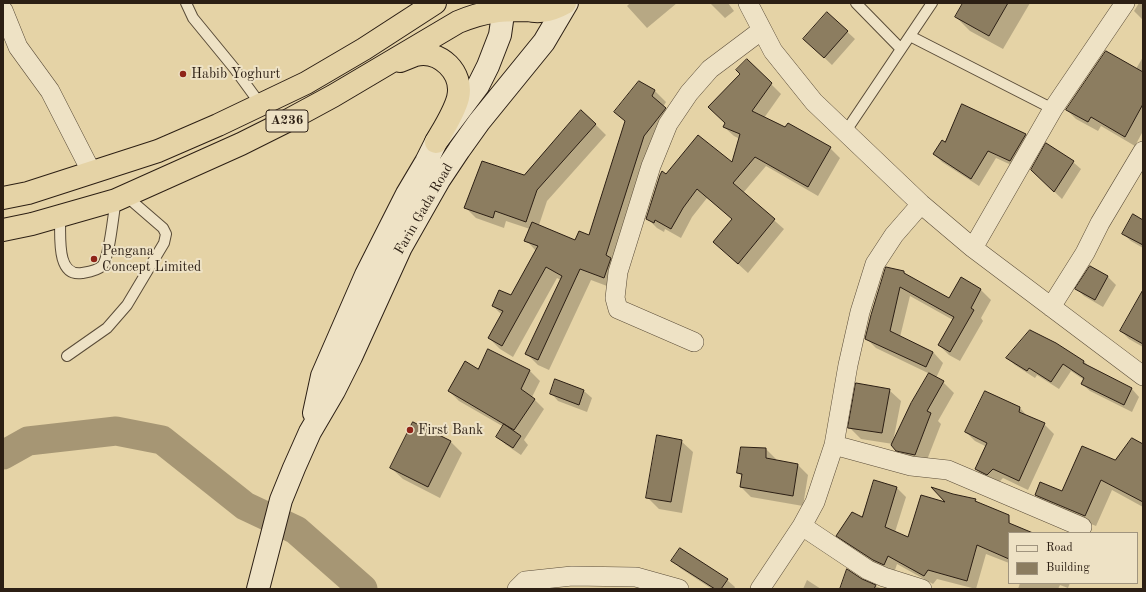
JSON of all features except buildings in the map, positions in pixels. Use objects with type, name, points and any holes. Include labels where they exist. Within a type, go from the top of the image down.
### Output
[{"type":"highway","name":"A236","points":[[3,198],[28,193],[158,151],[218,125],[306,83],[364,49],[435,3]]},
{"type":"highway","name":"A236","points":[[3,230],[32,224],[121,198],[286,122],[381,69],[440,31],[476,14],[513,7],[539,12],[554,9],[566,3]]},
{"type":"highway","name":"A236","points":[[381,69],[416,55],[427,55],[448,64],[454,70],[459,88],[458,98],[454,110],[436,142]]},
{"type":"main road","name":"Farin Gada Road","points":[[258,589],[281,500],[310,432],[338,384],[401,247],[439,180],[479,122],[544,42],[566,3]]},
{"type":"main road","name":"Farin Gada Road","points":[[310,432],[322,376],[366,275],[407,194],[436,142],[478,86],[513,7]]},
{"type":"street","points":[[748,3],[773,51],[814,102],[921,204],[973,248],[1143,376]]},
{"type":"street","points":[[973,248],[1053,109],[1125,3]]},
{"type":"street","points":[[3,10],[18,46],[50,92],[92,173]]},
{"type":"street","points":[[694,342],[618,308],[615,298],[618,272],[651,166],[668,124],[689,93],[710,69],[762,30]]},
{"type":"street","points":[[1051,307],[1085,254],[1100,223],[1143,151]]},
{"type":"street","points":[[760,589],[802,526],[815,502],[834,445],[848,365],[860,312],[875,264],[894,235],[921,204]]},
{"type":"street","points":[[834,445],[911,466],[948,470],[1082,527]]},
{"type":"street","points":[[802,526],[868,570],[884,577],[922,589]]},
{"type":"street","points":[[517,589],[525,581],[572,576],[636,577],[679,589]]},
{"type":"lane","points":[[186,3],[193,18],[234,68],[261,105]]},
{"type":"lane","points":[[856,3],[901,49]]},
{"type":"lane","points":[[846,131],[932,3]]},
{"type":"lane","points":[[910,36],[1053,109]]},
{"type":"lane","points":[[60,216],[62,261],[66,269],[77,274],[94,271],[102,266],[107,255],[121,198],[163,228],[166,234],[164,243],[127,305],[107,328],[67,356]]},
{"type":"waterway","points":[[3,455],[28,441],[116,431],[162,440],[245,506],[296,530],[363,589]]},
{"type":"place","name":"Habib Yoghurt","points":[[183,74]]},
{"type":"place","name":"Pengana Concept Limited","points":[[94,259]]},
{"type":"place","name":"First Bank","points":[[410,430]]}]
